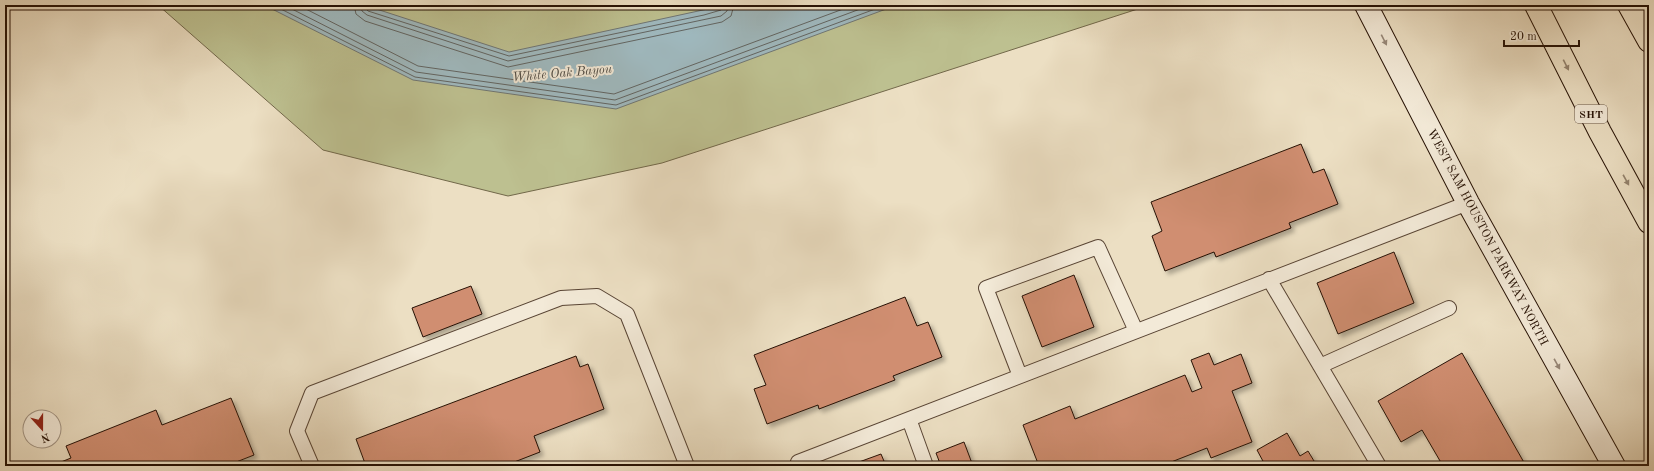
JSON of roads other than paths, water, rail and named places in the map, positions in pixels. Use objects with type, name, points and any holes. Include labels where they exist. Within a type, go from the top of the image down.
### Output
[{"type":"highway","name":"SHT","points":[[1536,5],[1600,132],[1649,222]]},
{"type":"highway","points":[[1629,5],[1649,41]]},
{"type":"main road","name":"WEST SAM HOUSTON PARKWAY NORTH","points":[[1366,5],[1468,203],[1614,466]]},
{"type":"lane","points":[[800,466],[798,462],[1468,203]]},
{"type":"lane","points":[[1020,376],[986,288],[1098,247],[1136,331]]},
{"type":"lane","points":[[1269,279],[1379,466]]},
{"type":"lane","points":[[312,466],[296,431],[312,393],[560,298],[597,296],[627,314],[687,466]]},
{"type":"lane","points":[[1320,366],[1449,308]]},
{"type":"lane","points":[[909,419],[926,466]]},
{"type":"water","name":"White Oak Bayou","points":[[267,5],[364,5],[509,52],[726,5],[897,5],[616,109],[413,80],[270,8]]}]
